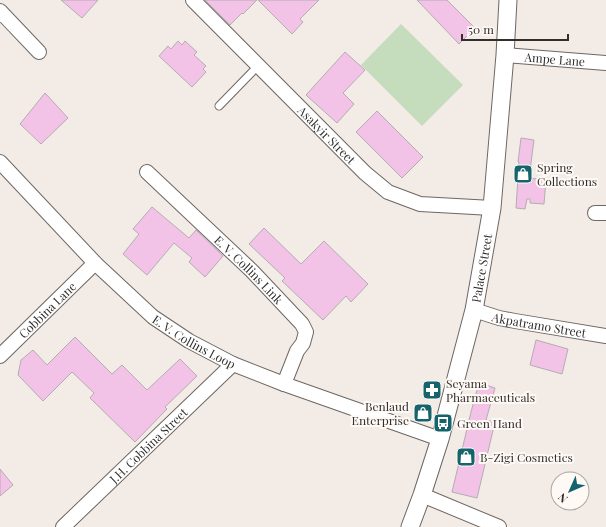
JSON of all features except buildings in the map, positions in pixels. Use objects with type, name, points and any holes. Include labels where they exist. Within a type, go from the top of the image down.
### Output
[{"type":"street","name":"Asakyir Street","points":[[193,0],[365,173],[388,192],[420,204],[492,208]]},
{"type":"street","name":"Palace Street","points":[[410,527],[440,439],[474,310],[492,208],[508,0]]},
{"type":"street","points":[[0,11],[39,52]]},
{"type":"street","name":"Ampe Lane","points":[[505,54],[606,63]]},
{"type":"street","name":"E. V. Collins Loop","points":[[0,162],[95,263],[153,317],[189,341],[233,364],[284,384],[440,439]]},
{"type":"street","name":"E. V. Collins Link","points":[[146,172],[252,272],[302,324],[306,332],[303,343],[297,351],[284,384]]},
{"type":"street","name":"Cobbina Lane","points":[[0,356],[95,263]]},
{"type":"street","name":"Akpatramo Street","points":[[474,310],[499,318],[606,336]]},
{"type":"street","name":"J.H. Cobbina Street","points":[[64,527],[233,364]]},
{"type":"street","points":[[422,495],[499,527]]},
{"type":"lane","points":[[219,106],[258,66]]},
{"type":"green space","points":[[401,24],[463,85],[422,126],[361,65]]},
{"type":"place","name":"Spring Collections","points":[[523,174]]},
{"type":"place","name":"Seyama Pharmaceuticals","points":[[432,390]]},
{"type":"place","name":"Benlaud Enterprise","points":[[423,413]]},
{"type":"place","name":"Green Hand","points":[[443,423]]},
{"type":"place","name":"B-Zigi Cosmetics","points":[[466,457]]}]
